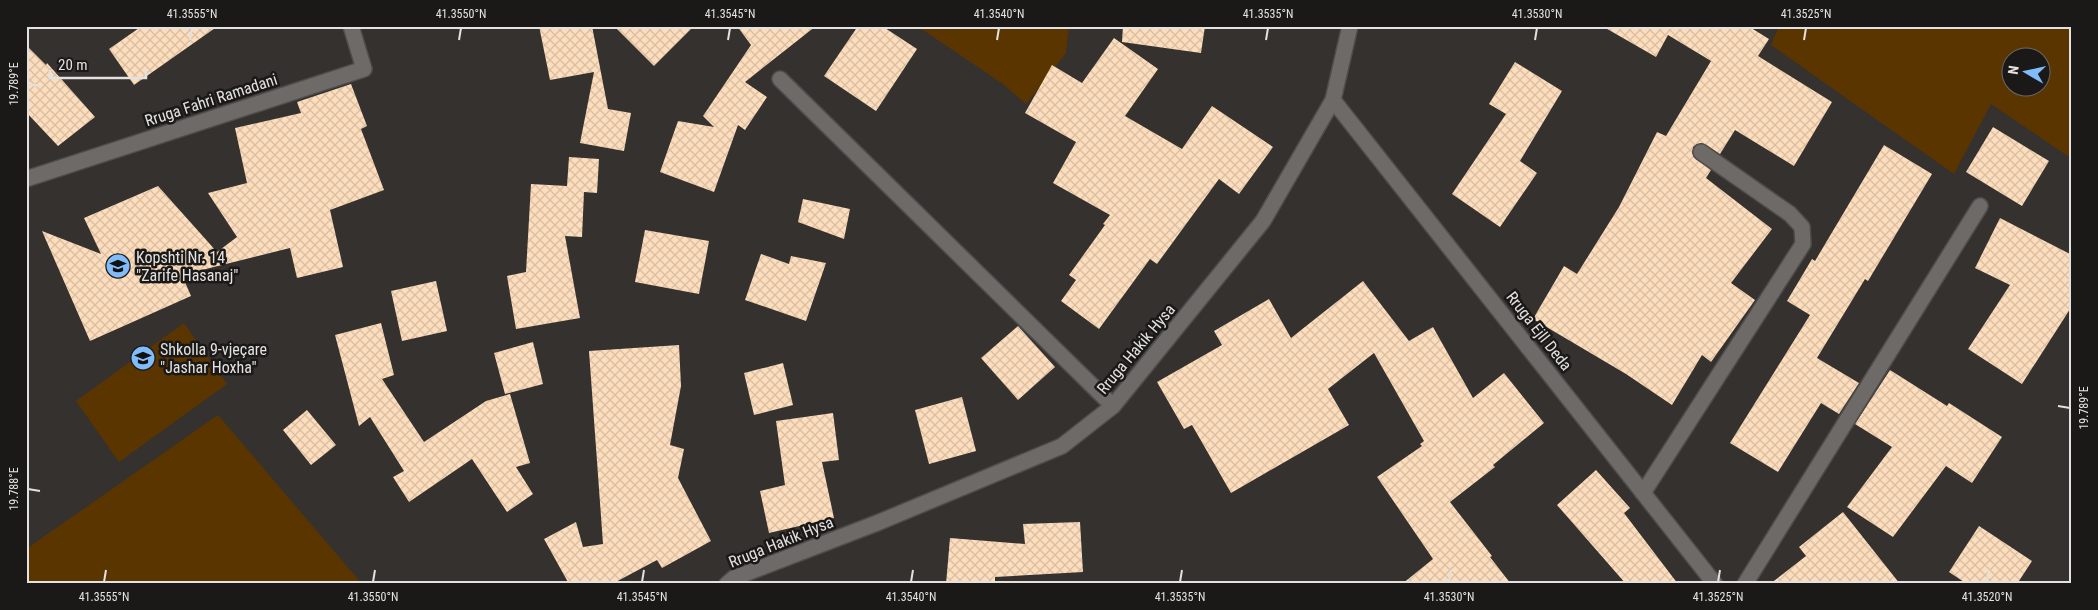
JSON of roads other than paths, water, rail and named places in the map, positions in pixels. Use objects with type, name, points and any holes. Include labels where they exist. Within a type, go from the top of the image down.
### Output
[{"type":"street","name":"Rruga Fahri Ramadani","points":[[26,179],[364,69],[351,26]]},
{"type":"street","name":"Rruga Hakik Hysa","points":[[727,584],[734,578],[877,523],[1062,446],[1113,406],[1263,220],[1333,100],[1350,26]]},
{"type":"street","points":[[780,79],[1113,406]]},
{"type":"street","name":"Rruga Ejll Deda","points":[[1333,100],[1715,584]]},
{"type":"street","points":[[1643,493],[1803,244],[1802,227],[1790,214],[1701,152]]},
{"type":"street","points":[[1745,584],[1980,206]]},
{"type":"place","name":"Kopshti Nr. 14 \"Zarife Hasanaj\"","points":[[118,266]]},
{"type":"place","name":"Shkolla 9-vjeçare \"Jashar Hoxha\"","points":[[143,358]]}]
